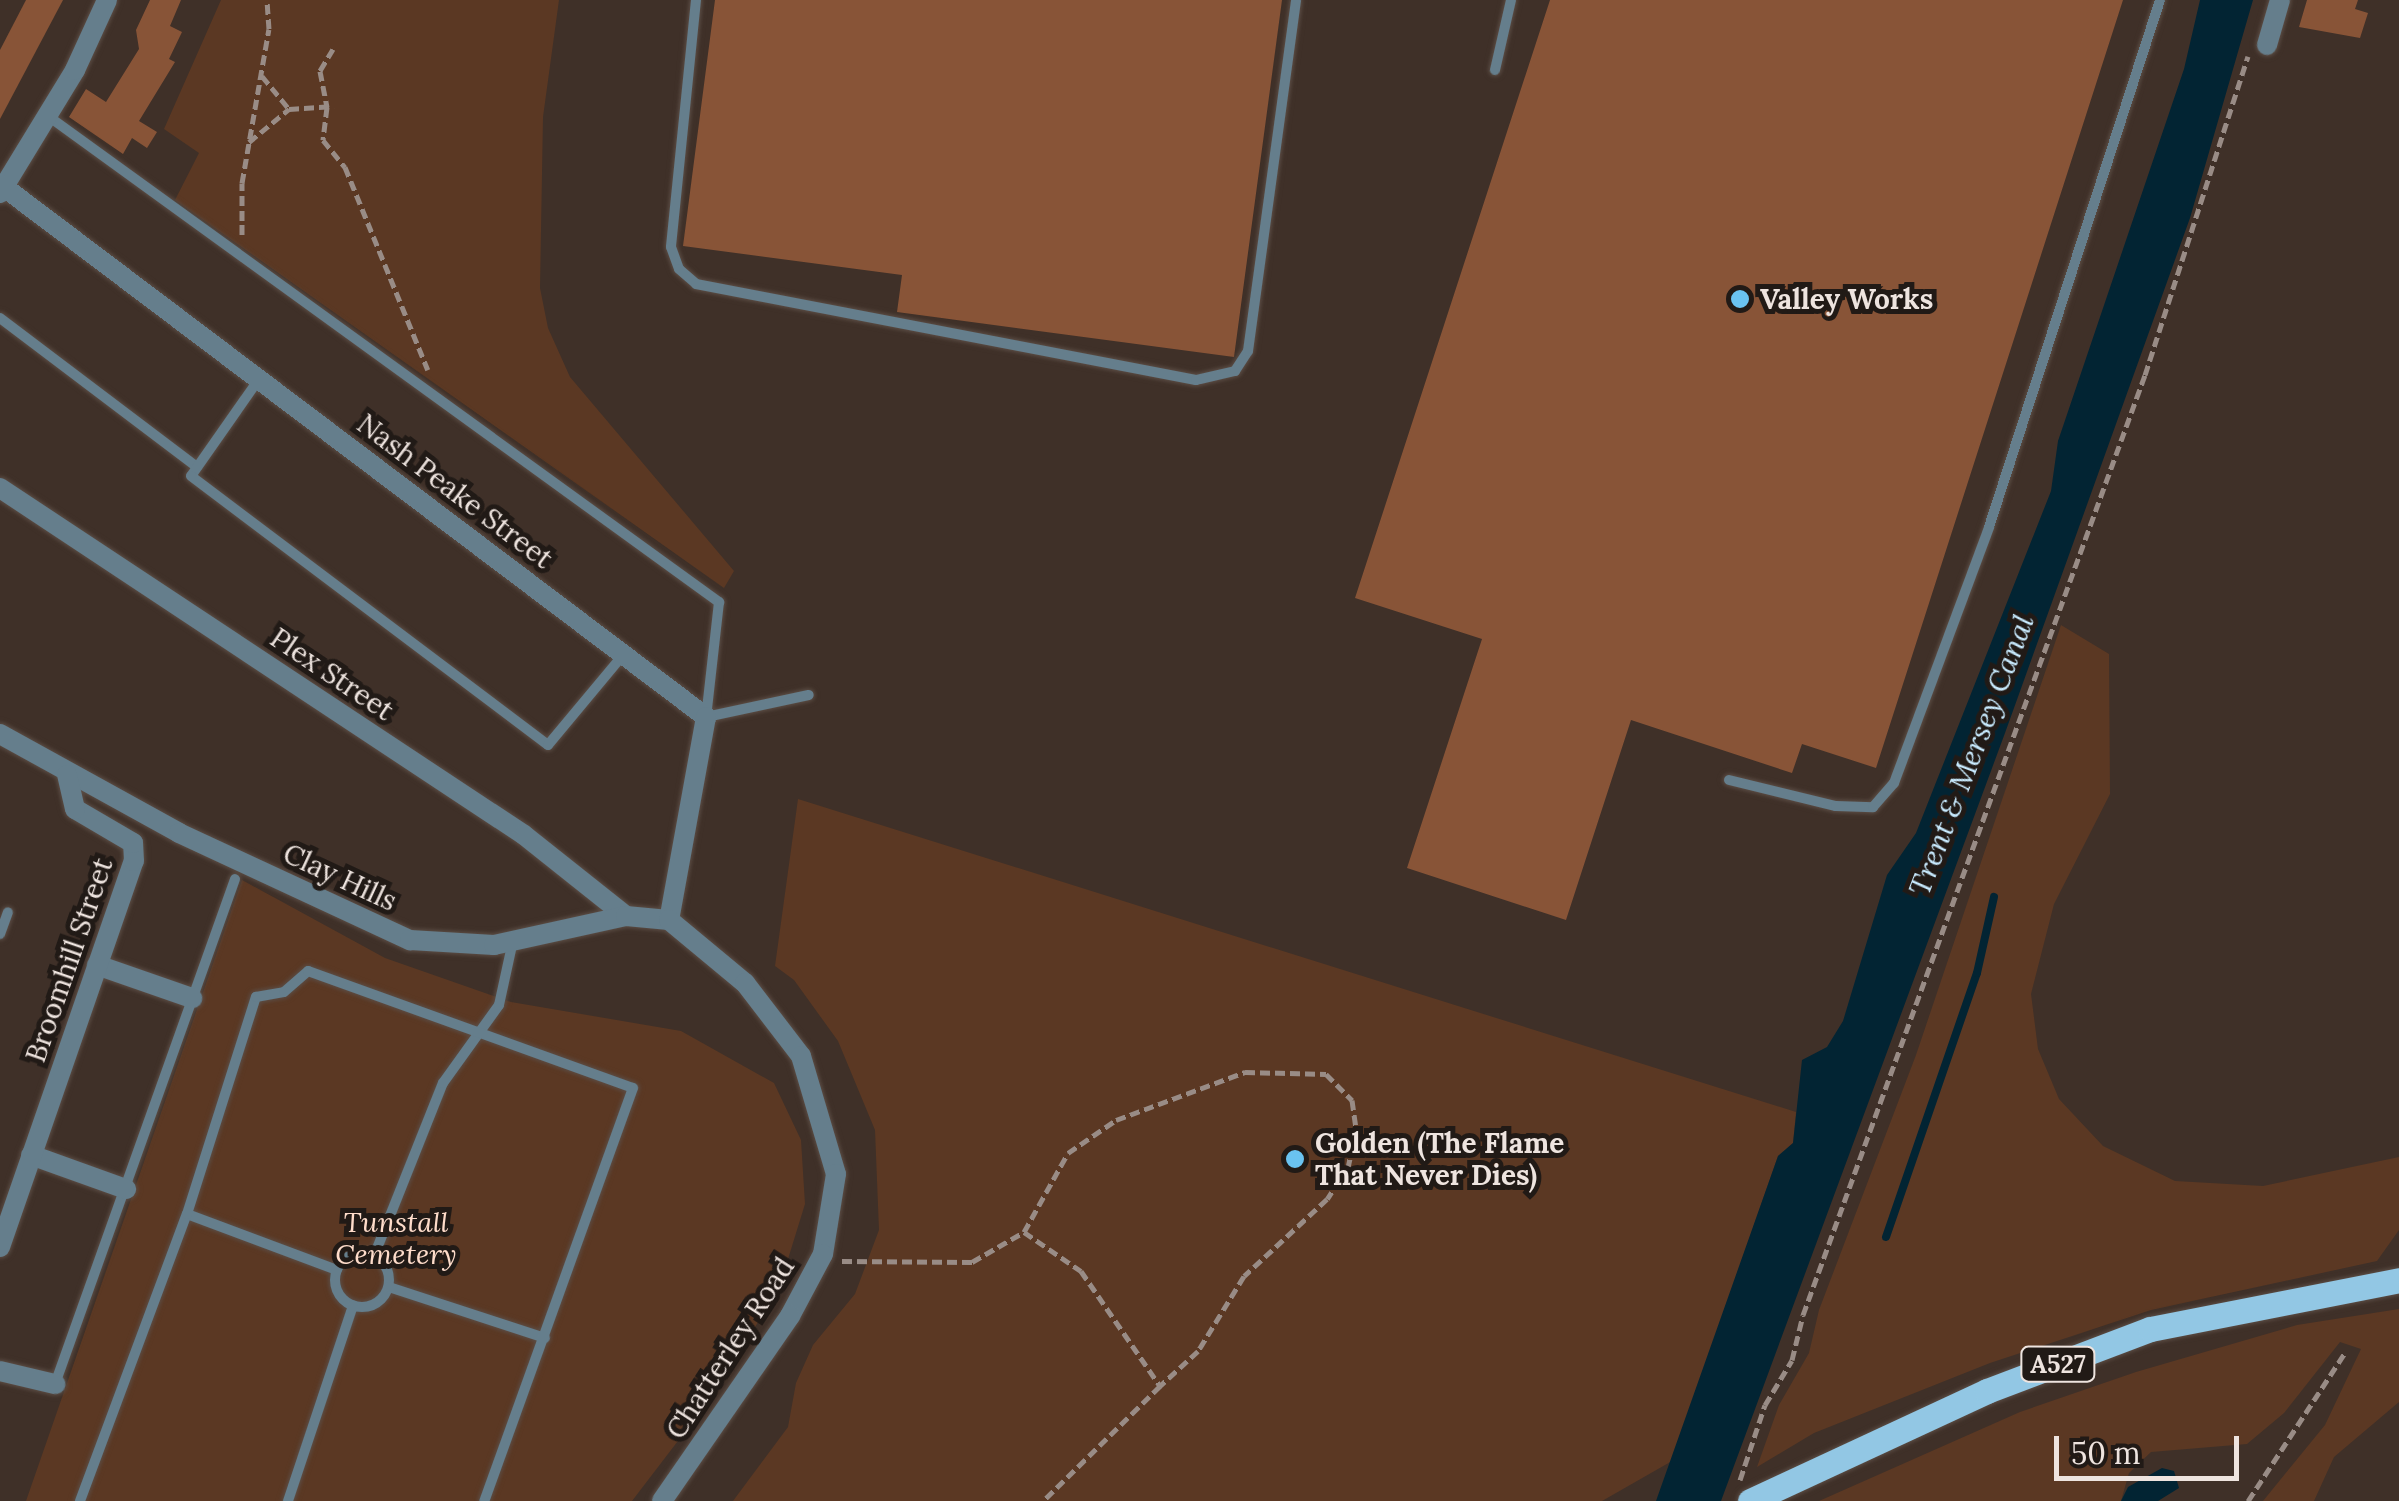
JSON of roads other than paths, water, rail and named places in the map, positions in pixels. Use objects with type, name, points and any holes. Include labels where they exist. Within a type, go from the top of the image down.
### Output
[{"type":"main road","name":"A527","points":[[1752,1493],[1987,1390],[2150,1329],[2399,1280]]},
{"type":"street","points":[[1,188],[48,116],[107,0]]},
{"type":"street","points":[[2259,45],[2280,0]]},
{"type":"street","name":"Nash Peake Street","points":[[1,188],[260,378],[706,717]]},
{"type":"street","name":"Plex Street","points":[[0,488],[524,835],[626,916]]},
{"type":"street","points":[[669,920],[706,717]]},
{"type":"street","name":"Clay Hills","points":[[4,747],[68,774],[410,940],[513,941],[626,916],[669,920]]},
{"type":"street","name":"Broomhill Street","points":[[0,1247],[134,861],[133,844],[76,809],[68,774]]},
{"type":"street","name":"Chatterley Road","points":[[662,1501],[790,1316],[822,1254],[836,1174],[800,1056],[746,983],[669,920]]},
{"type":"street","points":[[97,965],[192,998]]},
{"type":"street","points":[[31,1154],[126,1189]]},
{"type":"street","points":[[0,1371],[55,1384]]},
{"type":"lane","points":[[696,0],[671,247],[696,284],[1196,380],[1220,377],[1244,362],[1296,0]]},
{"type":"lane","points":[[1495,70],[1510,0]]},
{"type":"lane","points":[[1729,780],[1854,807],[1873,807],[1894,783],[1989,527],[2160,0]]},
{"type":"lane","points":[[48,116],[719,602],[706,717],[809,695]]},
{"type":"lane","points":[[0,318],[197,466]]},
{"type":"lane","points":[[260,378],[191,476],[548,745],[624,654]]},
{"type":"lane","points":[[55,1384],[236,879]]},
{"type":"lane","points":[[0,934],[8,912]]},
{"type":"lane","points":[[374,1256],[443,1083],[499,1005],[513,941]]},
{"type":"lane","points":[[80,1501],[186,1214],[256,997],[284,992],[308,972],[633,1088],[484,1501]]},
{"type":"lane","points":[[186,1214],[336,1270]]},
{"type":"lane","points":[[356,1253],[374,1256],[387,1268],[388,1287],[372,1306],[353,1306],[337,1293],[336,1270],[356,1253]]},
{"type":"lane","points":[[388,1287],[545,1338]]},
{"type":"lane","points":[[288,1501],[353,1306]]},
{"type":"water","name":"Trent & Mersey Canal","points":[[2200,0],[2253,0],[2190,218],[2005,733],[1721,1501],[1656,1501],[1778,1156],[1793,1143],[1802,1060],[1827,1047],[1843,1021],[1887,875],[1916,833],[2051,491],[2058,441],[2184,69]]},
{"type":"water","points":[[2162,1468],[2174,1471],[2179,1488],[2158,1501],[2121,1501],[2128,1487]]},
{"type":"waterway","points":[[1886,1237],[1977,973],[1994,897]]},
{"type":"place","name":"Valley Works","points":[[1740,299]]},
{"type":"place","name":"Golden (The Flame That Never Dies)","points":[[1295,1159]]},
{"type":"park label","name":"Tunstall Cemetery","points":[[396,1238]]}]
